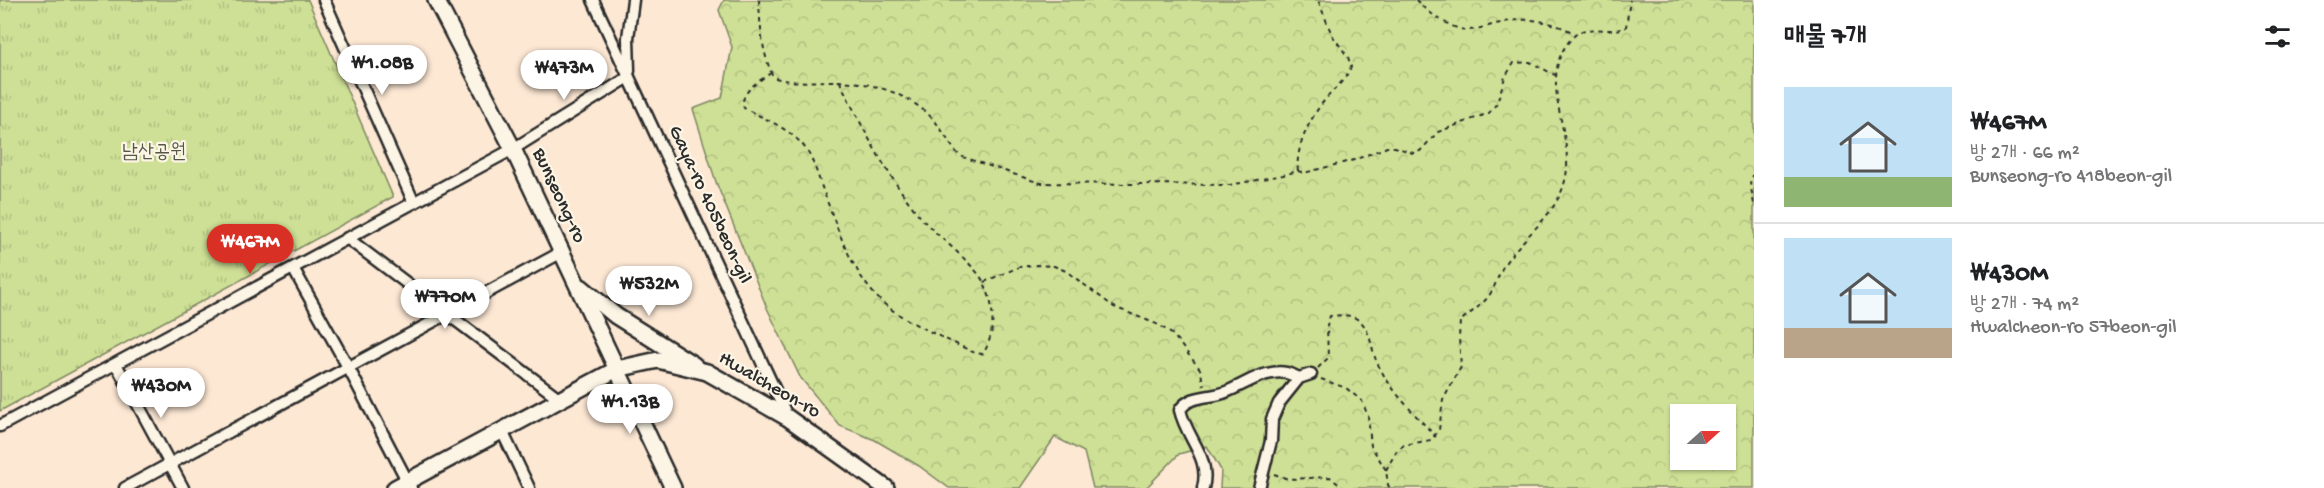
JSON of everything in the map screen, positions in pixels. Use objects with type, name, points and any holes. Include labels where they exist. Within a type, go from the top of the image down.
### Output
[{"type":"street","points":[[324,0],[414,203]]},
{"type":"street","name":"Bunseong-ro","points":[[436,0],[513,149],[673,488]]},
{"type":"street","points":[[593,0],[629,77]]},
{"type":"street","name":"Gaya-ro 405beon-gil","points":[[633,0],[628,38],[629,77],[788,418]]},
{"type":"street","name":"Bunseong-ro","points":[[513,149],[629,77]]},
{"type":"street","points":[[0,426],[513,149]]},
{"type":"street","points":[[348,238],[560,399]]},
{"type":"street","points":[[125,488],[562,252]]},
{"type":"street","points":[[293,268],[348,367],[405,486]]},
{"type":"street","points":[[576,283],[616,316],[707,372]]},
{"type":"street","name":"Hwalcheon-ro","points":[[405,486],[617,369],[658,360],[707,372],[788,418],[886,488]]},
{"type":"street","points":[[116,364],[183,488]]},
{"type":"street","points":[[1203,488],[1206,475],[1202,458],[1184,427],[1180,410],[1184,403],[1205,395],[1221,394],[1268,373],[1285,372],[1299,378]]},
{"type":"street","points":[[1259,488],[1271,441],[1272,419],[1279,403],[1299,378],[1311,374]]},
{"type":"street","points":[[502,431],[529,488]]},
{"type":"path","points":[[759,0],[761,36],[773,77],[787,82],[840,82],[881,88],[899,94],[931,116],[951,147],[960,156],[1040,183],[1230,184],[1298,171],[1304,173],[1354,160],[1387,147],[1413,153],[1420,151],[1438,132],[1489,113],[1497,103],[1505,77],[1514,63],[1530,62],[1555,75]]},
{"type":"path","points":[[1298,171],[1296,157],[1307,130],[1323,103],[1347,77],[1351,67],[1348,57],[1332,35],[1318,0]]},
{"type":"path","points":[[1416,0],[1453,27],[1467,30],[1506,21],[1533,20],[1557,24],[1576,34]]},
{"type":"path","points":[[1386,470],[1397,450],[1404,445],[1436,437],[1443,400],[1461,367],[1460,321],[1488,297],[1504,264],[1551,212],[1563,189],[1567,175],[1567,145],[1554,82],[1561,58],[1576,34],[1587,30],[1620,30],[1626,27],[1630,0]]},
{"type":"path","points":[[771,73],[758,81],[744,97],[742,103],[744,108],[784,129],[801,142],[812,162],[848,253],[862,278],[878,298],[905,317],[975,353],[983,354],[990,343],[992,321],[991,300],[984,282],[928,226],[903,196],[871,146],[840,82]]},
{"type":"path","points":[[1754,173],[1750,183],[1754,204]]},
{"type":"path","points":[[984,282],[1019,267],[1054,266],[1066,271],[1114,307],[1159,325],[1173,335],[1200,369],[1205,395]]},
{"type":"path","points":[[1383,488],[1389,487],[1386,470],[1371,446],[1368,416],[1362,401],[1346,388],[1311,374],[1328,358],[1327,325],[1330,316],[1345,315],[1358,319],[1365,328],[1376,361],[1396,393],[1436,437]]},
{"type":"path","points":[[1263,470],[1288,479],[1330,477],[1343,488]]},
{"type":"green space","name":"남산공원","points":[[0,0],[308,0],[393,197],[0,411]]},
{"type":"green space","points":[[724,0],[1754,0],[1754,488],[1220,488],[1221,470],[1207,446],[1179,454],[1146,488],[1093,488],[1084,452],[1055,437],[1020,488],[949,488],[919,466],[875,440],[840,426],[800,377],[767,308],[716,182],[693,109],[722,98],[732,47],[719,10]]}]
